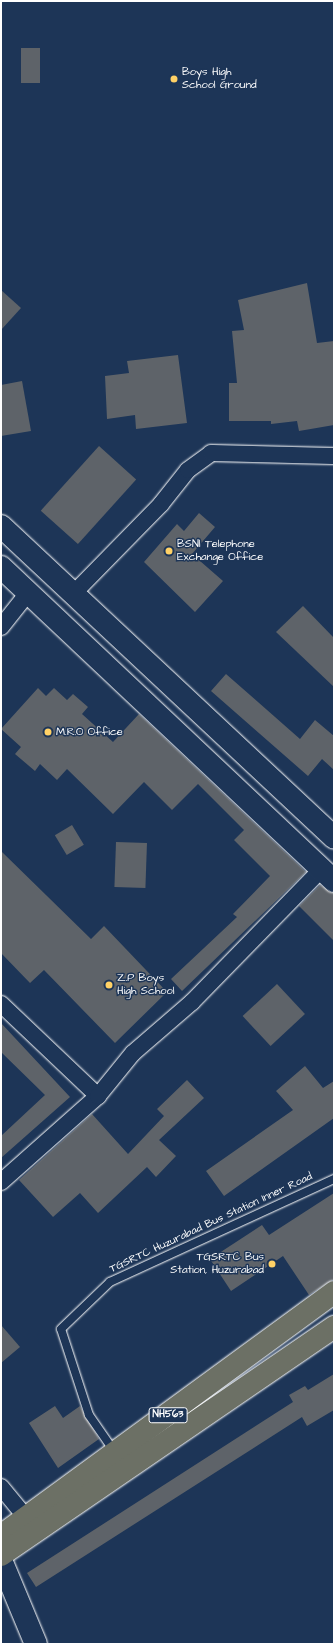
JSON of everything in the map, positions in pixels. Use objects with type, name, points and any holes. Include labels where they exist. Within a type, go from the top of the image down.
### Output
[{"type":"highway","name":"NH563","points":[[1,1555],[32,1525],[116,1454],[334,1292]]},
{"type":"highway","name":"NH563","points":[[1,1536],[32,1525],[334,1327]]},
{"type":"main road","points":[[1,526],[334,838]]},
{"type":"main road","points":[[1,567],[328,875]]},
{"type":"main road","points":[[135,693],[155,671]]},
{"type":"main road","points":[[1,1560],[36,1644]]},
{"type":"street","points":[[73,594],[161,504],[188,470],[211,453],[334,456]]},
{"type":"street","points":[[1,627],[28,593]]},
{"type":"street","points":[[1,1182],[98,1096],[133,1053],[192,1002],[328,875]]},
{"type":"street","points":[[1,1004],[98,1096]]},
{"type":"street","points":[[1,1487],[32,1525]]},
{"type":"lane","name":"TGSRTC Huzurabad Bus Station Inner Road","points":[[116,1454],[89,1416],[61,1329],[110,1282],[334,1179]]},
{"type":"building","points":[[21,48],[40,48],[40,83],[21,83]]},
{"type":"building","points":[[307,283],[317,343],[334,341],[334,425],[299,431],[297,421],[271,424],[271,421],[229,421],[229,383],[237,383],[232,331],[244,330],[238,300]]},
{"type":"building","points":[[1,290],[21,308],[1,330]]},
{"type":"building","points":[[178,355],[187,423],[136,429],[135,415],[107,419],[105,376],[129,373],[127,361]]},
{"type":"building","points":[[22,381],[31,431],[1,436],[1,385]]},
{"type":"building","points":[[99,446],[136,479],[78,544],[41,511]]},
{"type":"building","points":[[199,513],[215,527],[192,554],[223,581],[195,612],[144,562],[177,524],[184,531]]},
{"type":"building","points":[[303,606],[334,638],[334,687],[276,632]]},
{"type":"building","points":[[226,674],[300,739],[315,720],[334,736],[334,770],[322,759],[308,776],[211,691]]},
{"type":"building","points":[[38,688],[46,696],[54,688],[67,700],[73,694],[88,707],[82,714],[113,742],[139,714],[306,872],[182,991],[171,979],[237,917],[233,914],[270,876],[234,840],[244,830],[198,784],[172,810],[144,782],[113,814],[67,769],[57,780],[40,764],[35,771],[15,754],[21,747],[1,729]]},
{"type":"building","points":[[72,825],[84,845],[67,855],[55,835]]},
{"type":"building","points":[[116,842],[147,843],[145,888],[114,887]]},
{"type":"building","points":[[1,851],[91,939],[104,926],[167,992],[115,1043],[44,970],[30,983],[1,953]]},
{"type":"building","points":[[320,885],[334,893],[334,941],[299,906]]},
{"type":"building","points":[[277,984],[305,1014],[271,1046],[243,1016]]},
{"type":"building","points":[[1,1023],[70,1097],[1,1158],[1,1136],[45,1095],[1,1052]]},
{"type":"building","points":[[305,1066],[323,1088],[334,1081],[334,1118],[224,1196],[206,1171],[293,1110],[276,1091]]},
{"type":"building","points":[[187,1080],[204,1098],[159,1140],[176,1156],[156,1177],[147,1167],[98,1213],[80,1193],[53,1217],[19,1180],[92,1114],[128,1154],[164,1116],[157,1109]]},
{"type":"building","points":[[334,1193],[334,1279],[309,1295],[283,1256],[231,1291],[210,1259],[262,1225],[269,1235]]},
{"type":"building","points":[[1,1325],[20,1347],[1,1363]]},
{"type":"building","points":[[334,1374],[334,1410],[307,1426],[302,1417],[36,1587],[27,1573],[293,1402],[289,1395],[305,1386],[308,1390]]},
{"type":"building","points":[[55,1406],[63,1418],[80,1406],[99,1439],[58,1468],[29,1423]]},
{"type":"place","name":"Boys High School Ground","points":[[174,79]]},
{"type":"place","name":"BSNl Telephone Exchange Office","points":[[169,551]]},
{"type":"place","name":"M.R.O Office","points":[[48,732]]},
{"type":"place","name":"Z.P Boys High School","points":[[109,985]]},
{"type":"place","name":"TGSRTC Bus Station, Huzurabad","points":[[272,1264]]}]
